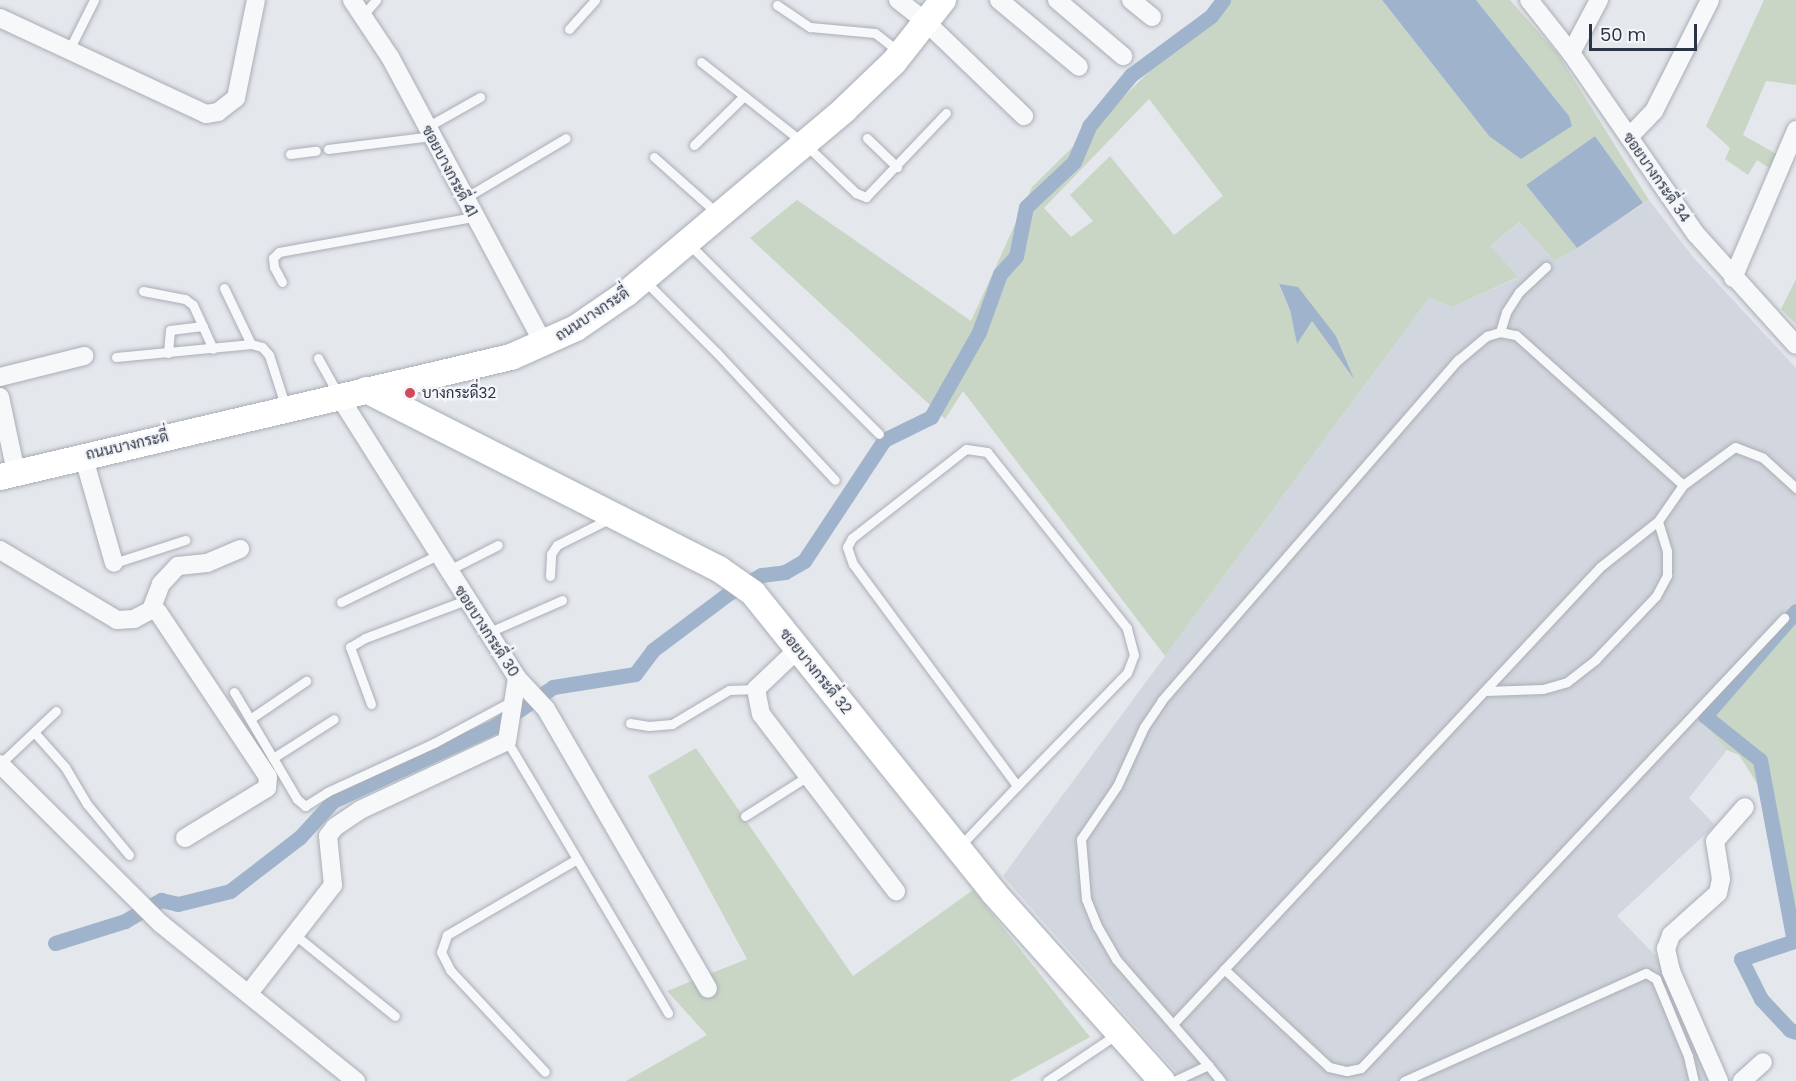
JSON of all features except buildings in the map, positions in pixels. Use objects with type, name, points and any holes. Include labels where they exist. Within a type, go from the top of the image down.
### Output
[{"type":"street","points":[[0,18],[70,48],[206,114],[218,112],[236,98],[256,0]]},
{"type":"street","name":"ซอยบางกระดี่ 41","points":[[352,0],[363,15],[430,132],[544,344]]},
{"type":"street","points":[[898,0],[926,22],[1024,116]]},
{"type":"street","name":"ถนนบางกระดี่","points":[[8,475],[83,455],[511,357],[576,328],[643,280],[805,144],[901,53],[944,0]]},
{"type":"street","points":[[999,0],[1079,67]]},
{"type":"street","points":[[1057,0],[1122,56]]},
{"type":"street","points":[[1131,0],[1152,17]]},
{"type":"street","name":"ซอยบางกระดี่ 34","points":[[1529,0],[1571,53],[1696,234],[1732,278],[1796,345]]},
{"type":"street","points":[[1571,53],[1599,0]]},
{"type":"street","points":[[1629,136],[1654,111],[1710,0]]},
{"type":"street","points":[[1732,278],[1796,129]]},
{"type":"street","points":[[0,377],[84,356]]},
{"type":"street","name":"ซอยบางกระดี่ 32","points":[[366,390],[614,517],[746,588],[958,848],[1162,1081]]},
{"type":"street","name":"ซอยบางกระดี่ 30","points":[[339,396],[487,633],[517,678],[543,706],[708,989]]},
{"type":"street","points":[[0,397],[8,475]]},
{"type":"street","points":[[83,455],[114,563]]},
{"type":"street","points":[[0,550],[117,620],[134,619],[151,610],[161,584],[178,566],[207,563],[240,549]]},
{"type":"street","points":[[151,610],[158,612],[170,629],[269,782],[261,792],[185,838]]},
{"type":"street","points":[[798,649],[756,688],[761,714],[896,891]]},
{"type":"street","points":[[249,993],[333,885],[328,843],[335,827],[512,720],[517,678]]},
{"type":"street","points":[[0,764],[160,923],[356,1081]]},
{"type":"street","points":[[1719,1081],[1671,970],[1666,949],[1671,935],[1718,893],[1721,879],[1715,841],[1745,807]]},
{"type":"street","points":[[1742,1081],[1763,1062]]},
{"type":"lane","points":[[70,48],[94,0]]},
{"type":"lane","points":[[363,15],[376,0]]},
{"type":"lane","points":[[569,29],[595,0]]},
{"type":"lane","points":[[777,5],[810,27],[875,33],[901,53]]},
{"type":"lane","points":[[700,62],[805,144],[855,194],[866,197],[946,113]]},
{"type":"lane","points":[[694,145],[744,96]]},
{"type":"lane","points":[[328,149],[430,132],[480,98]]},
{"type":"lane","points":[[464,198],[566,138]]},
{"type":"lane","points":[[867,138],[897,167]]},
{"type":"lane","points":[[290,154],[316,151]]},
{"type":"lane","points":[[654,157],[719,215]]},
{"type":"lane","points":[[282,282],[274,267],[273,258],[279,252],[474,217]]},
{"type":"lane","points":[[687,242],[879,434]]},
{"type":"lane","points":[[1500,332],[1506,312],[1519,292],[1546,267]]},
{"type":"lane","points":[[643,280],[717,352],[835,480]]},
{"type":"lane","points":[[224,288],[251,344]]},
{"type":"lane","points":[[143,291],[185,299],[203,326],[213,349]]},
{"type":"lane","points":[[168,353],[170,330],[203,326]]},
{"type":"lane","points":[[1221,1081],[1116,959],[1086,899],[1082,839],[1089,823],[1117,786],[1144,727],[1162,699],[1458,360],[1487,336],[1500,332],[1516,335],[1683,485]]},
{"type":"lane","points":[[116,357],[251,344],[262,347],[269,355],[286,408]]},
{"type":"lane","points":[[318,358],[339,396]]},
{"type":"lane","points":[[1173,1024],[1600,567],[1658,522],[1683,485],[1736,447],[1763,458],[1796,488]]},
{"type":"lane","points":[[958,848],[1127,673],[1134,655],[1127,628],[987,452],[978,448],[966,449],[852,538],[847,547],[853,564],[1017,786]]},
{"type":"lane","points":[[550,576],[551,554],[557,545],[614,517]]},
{"type":"lane","points":[[1485,691],[1543,689],[1567,682],[1596,659],[1656,596],[1666,575],[1667,551],[1658,522]]},
{"type":"lane","points":[[114,563],[184,540]]},
{"type":"lane","points":[[341,602],[443,563],[498,545]]},
{"type":"lane","points":[[371,704],[350,647],[365,638],[466,600]]},
{"type":"lane","points":[[487,633],[562,600]]},
{"type":"lane","points":[[1224,969],[1329,1067],[1347,1071],[1361,1068],[1784,618]]},
{"type":"lane","points":[[250,719],[306,681]]},
{"type":"lane","points":[[630,723],[649,726],[672,724],[729,690],[756,688]]},
{"type":"lane","points":[[234,692],[305,806],[327,792],[434,743],[512,720],[577,860],[668,1013]]},
{"type":"lane","points":[[0,764],[56,711]]},
{"type":"lane","points":[[273,758],[334,719]]},
{"type":"lane","points":[[34,732],[66,767],[87,804],[129,855]]},
{"type":"lane","points":[[745,816],[808,776]]},
{"type":"lane","points":[[545,1072],[450,970],[443,960],[441,943],[470,921],[577,860]]},
{"type":"lane","points":[[294,934],[395,1016]]},
{"type":"lane","points":[[1404,1081],[1646,973],[1656,979],[1688,1056],[1694,1081]]},
{"type":"lane","points":[[1047,1081],[1119,1033]]},
{"type":"lane","points":[[1174,1081],[1208,1065]]},
{"type":"shaded area","points":[[1649,200],[1693,257],[1796,368],[1796,605],[1698,717],[1727,750],[1689,798],[1715,825],[1617,916],[1656,956],[1709,1081],[1184,1081],[1003,876],[1429,298],[1452,307],[1517,278],[1490,246],[1521,222],[1556,261]]},
{"type":"green space","points":[[1222,0],[1382,0],[1489,136],[1569,116],[1476,0],[1510,0],[1558,54],[1649,200],[1643,203],[1595,136],[1526,185],[1577,248],[1555,261],[1520,222],[1490,246],[1518,277],[1452,307],[1429,298],[1165,656],[963,391],[945,419],[750,238],[797,200],[971,321],[1032,187]],"holes":[[[1149,99],[1223,196],[1174,235],[1110,156],[1070,195],[1093,221],[1071,237],[1044,208]],[[1279,285],[1336,336],[1352,375],[1312,321],[1297,343],[1290,310]]]},
{"type":"green space","points":[[1764,0],[1796,0],[1796,85],[1766,81],[1743,135],[1778,155],[1772,170],[1757,160],[1748,175],[1725,159],[1730,148],[1706,126]]},
{"type":"green space","points":[[1796,279],[1796,324],[1781,309]]},
{"type":"green space","points":[[1796,605],[1796,931],[1786,935],[1758,785],[1739,755],[1727,750],[1698,717]]},
{"type":"green space","points":[[696,748],[853,976],[973,890],[1090,1037],[1010,1081],[626,1081],[707,1035],[667,991],[747,959],[648,776]]},
{"type":"water","points":[[1382,0],[1476,0],[1569,116],[1572,126],[1521,159],[1489,136]]},
{"type":"water","points":[[1595,136],[1643,203],[1577,248],[1526,185]]},
{"type":"water","points":[[1279,284],[1298,287],[1336,336],[1354,379],[1312,321],[1297,344],[1290,310]]},
{"type":"waterway","points":[[55,943],[125,921],[161,900],[178,904],[230,891],[300,837],[333,801],[495,726],[553,687],[635,674],[653,650],[729,593],[761,575],[785,572],[804,561],[884,440],[931,417],[979,332],[1000,274],[1016,256],[1026,207],[1074,162],[1089,126],[1131,75],[1211,16],[1223,0]]},
{"type":"waterway","points":[[1796,611],[1705,716],[1760,760],[1794,941],[1741,959],[1761,999],[1790,1030],[1796,1032]]},
{"type":"place","name":"บางกระดี่32","points":[[410,393]]}]
